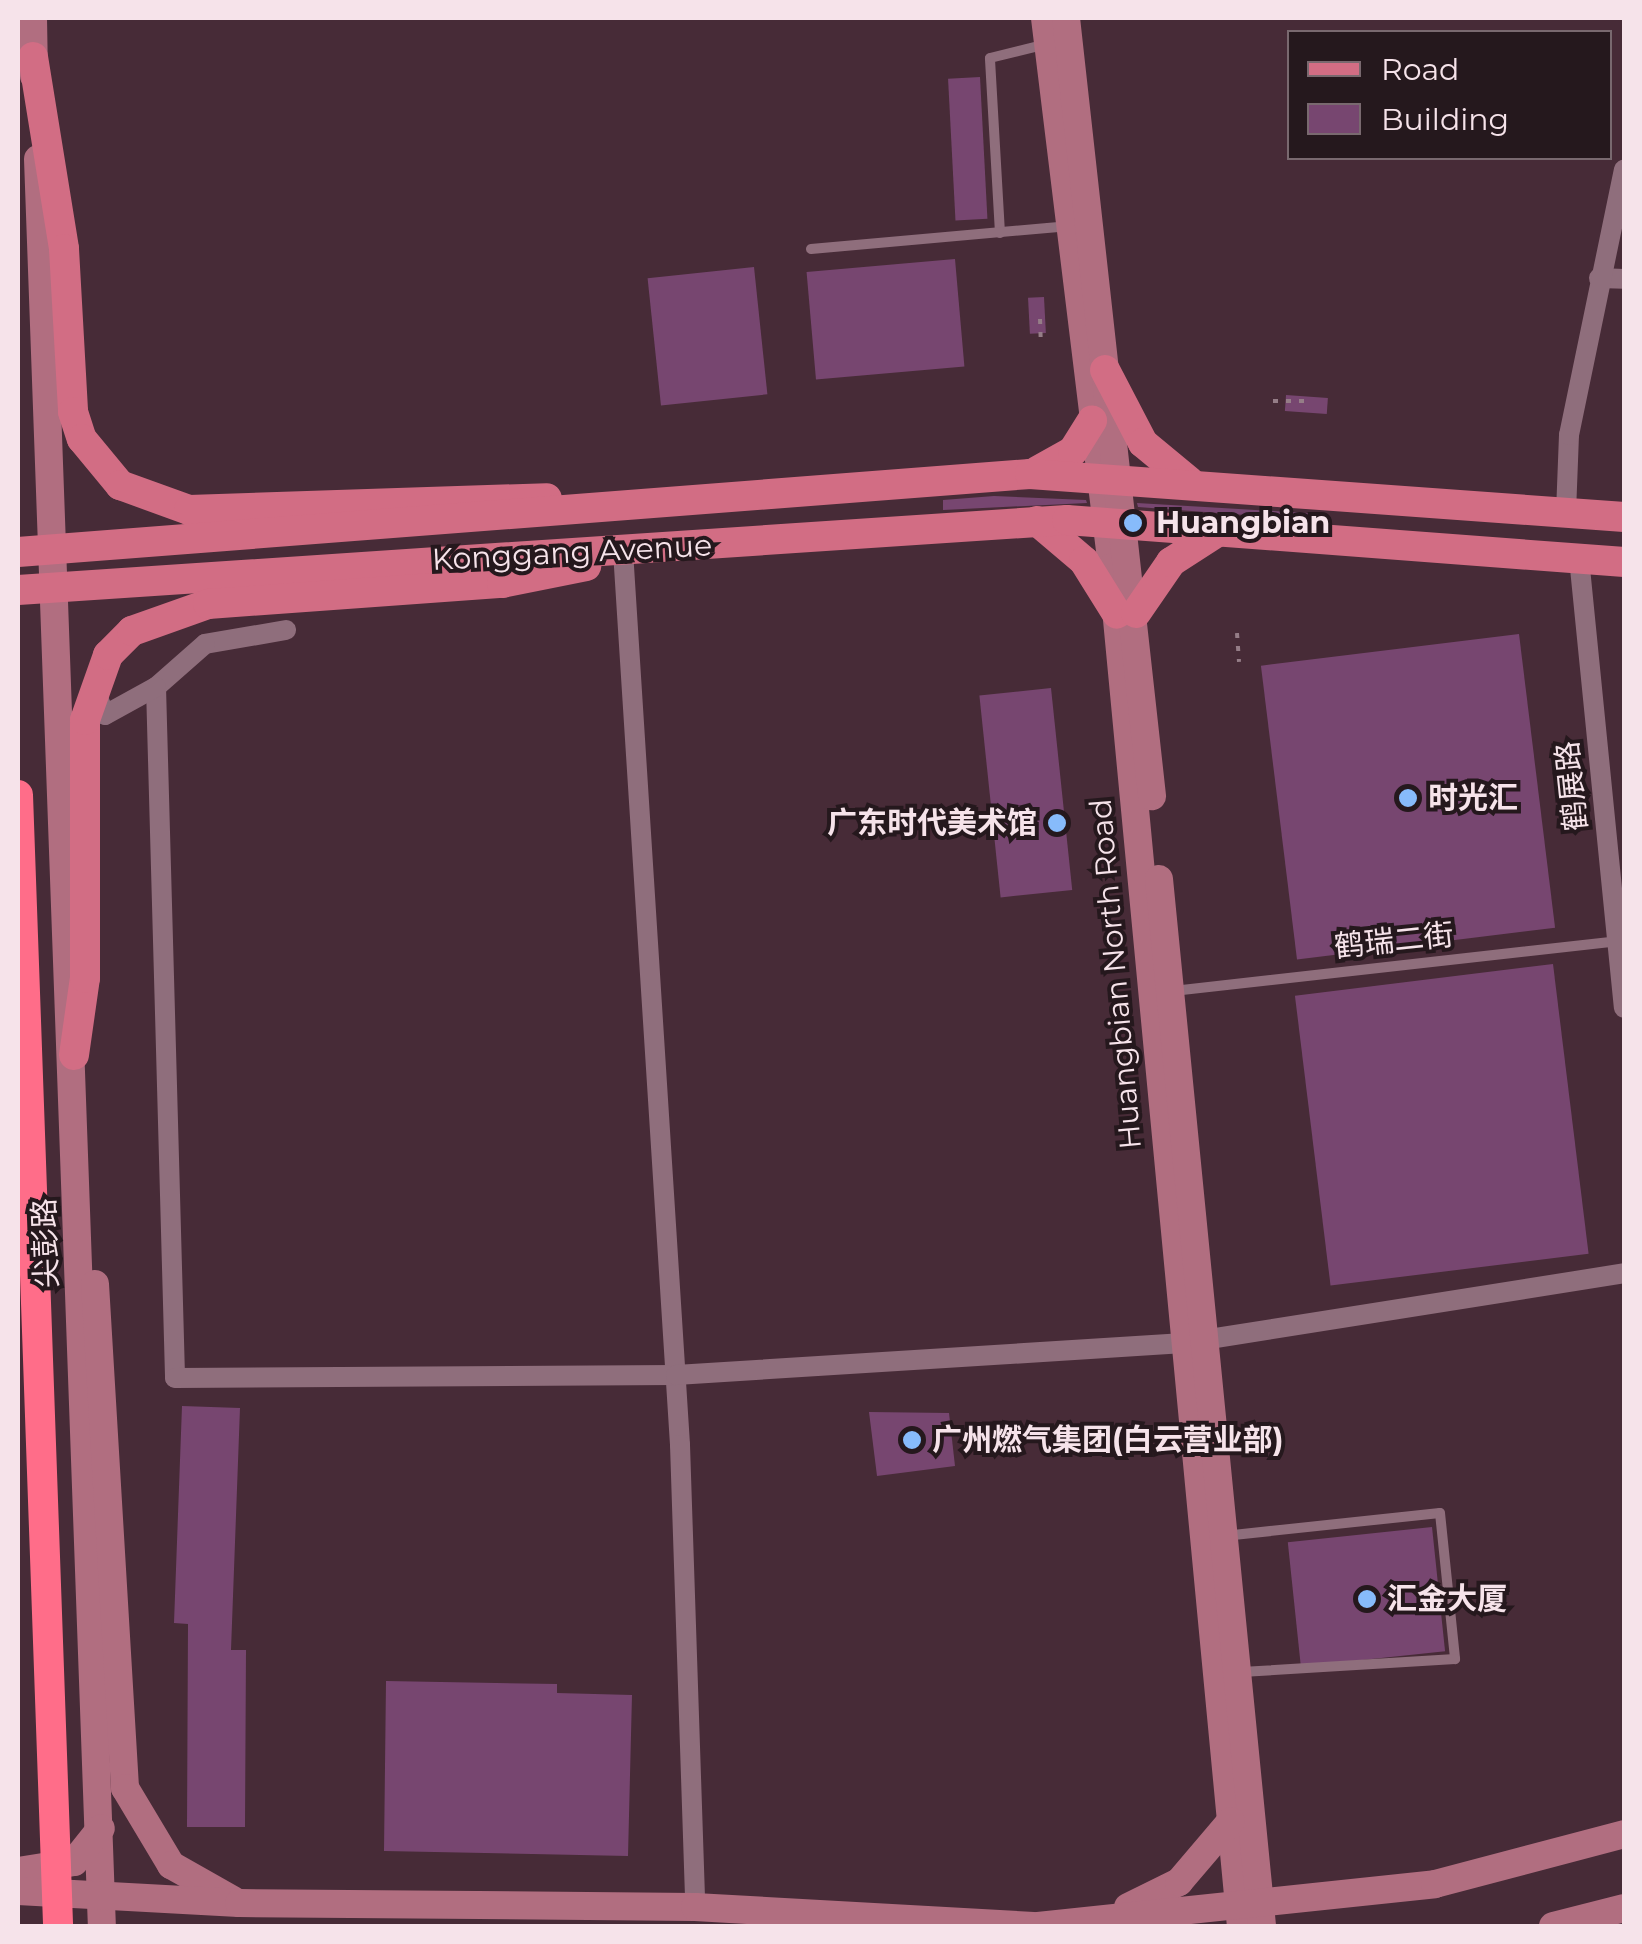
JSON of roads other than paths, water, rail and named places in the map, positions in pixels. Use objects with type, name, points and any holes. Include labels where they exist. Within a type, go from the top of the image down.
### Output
[{"type":"highway","points":[[18,796],[58,1926]]},
{"type":"main road","points":[[33,58],[64,249],[73,412],[101,468],[120,485],[188,510],[483,496],[620,510]]},
{"type":"main road","points":[[1105,370],[1143,443],[1188,480]]},
{"type":"main road","points":[[1030,474],[1073,451],[1092,422]]},
{"type":"main road","name":"Konggang Avenue","points":[[18,552],[620,510],[1030,474],[1107,474],[1624,517]]},
{"type":"main road","points":[[925,531],[927,486]]},
{"type":"main road","points":[[1282,537],[1287,489]]},
{"type":"main road","points":[[1036,521],[1084,561],[1126,614],[1171,562],[1216,533]]},
{"type":"main road","name":"Konggang Avenue","points":[[18,590],[1036,521],[1624,562]]},
{"type":"main road","points":[[74,1055],[85,978],[92,684],[132,631],[178,609],[502,583],[623,551]]},
{"type":"street","name":"尖彭路","points":[[33,18],[74,1055],[102,1926]]},
{"type":"street","name":"Huangbian North Road","points":[[1066,18],[1105,370],[1107,474]]},
{"type":"street","name":"Huangbian North Road","points":[[1046,31],[1092,422],[1116,524],[1170,992],[1181,1202]]},
{"type":"street","points":[[1566,512],[1569,435],[1624,170]]},
{"type":"street","points":[[1599,278],[1624,279]]},
{"type":"street","points":[[623,551],[676,1376],[695,1907]]},
{"type":"street","name":"鹤展路","points":[[1579,558],[1621,941],[1624,1008]]},
{"type":"street","name":"Huangbian North Road","points":[[1126,614],[1250,1917]]},
{"type":"street","points":[[92,684],[105,716],[156,687],[205,644],[286,630]]},
{"type":"street","points":[[156,687],[176,1378],[676,1376],[1195,1342],[1624,1273]]},
{"type":"street","points":[[78,1216],[106,1373],[119,1754],[150,1842],[239,1903]]},
{"type":"street","name":"Huangbian North Road","points":[[1228,1673],[1231,1821],[1250,1917]]},
{"type":"street","points":[[18,1871],[62,1868],[87,1853],[119,1754]]},
{"type":"street","points":[[1077,1922],[1158,1898],[1231,1821]]},
{"type":"street","points":[[18,1891],[239,1903],[312,1915],[695,1907],[1036,1926],[1250,1917],[1436,1884],[1624,1834]]},
{"type":"street","points":[[1553,1926],[1624,1908]]},
{"type":"lane","points":[[1000,233],[990,58],[1046,31]]},
{"type":"lane","points":[[811,248],[1067,226]]},
{"type":"lane","name":"鹤瑞二街","points":[[1170,992],[1621,941]]},
{"type":"lane","points":[[1214,1536],[1440,1514],[1455,1659],[1228,1673]]},
{"type":"place","name":"Huangbian","points":[[1133,523]]},
{"type":"place","name":"时光汇","points":[[1408,798]]},
{"type":"place","name":"广东时代美术馆","points":[[1057,823]]},
{"type":"place","name":"广州燃气集团(白云营业部)","points":[[912,1440]]},
{"type":"place","name":"汇金大厦","points":[[1367,1599]]}]
